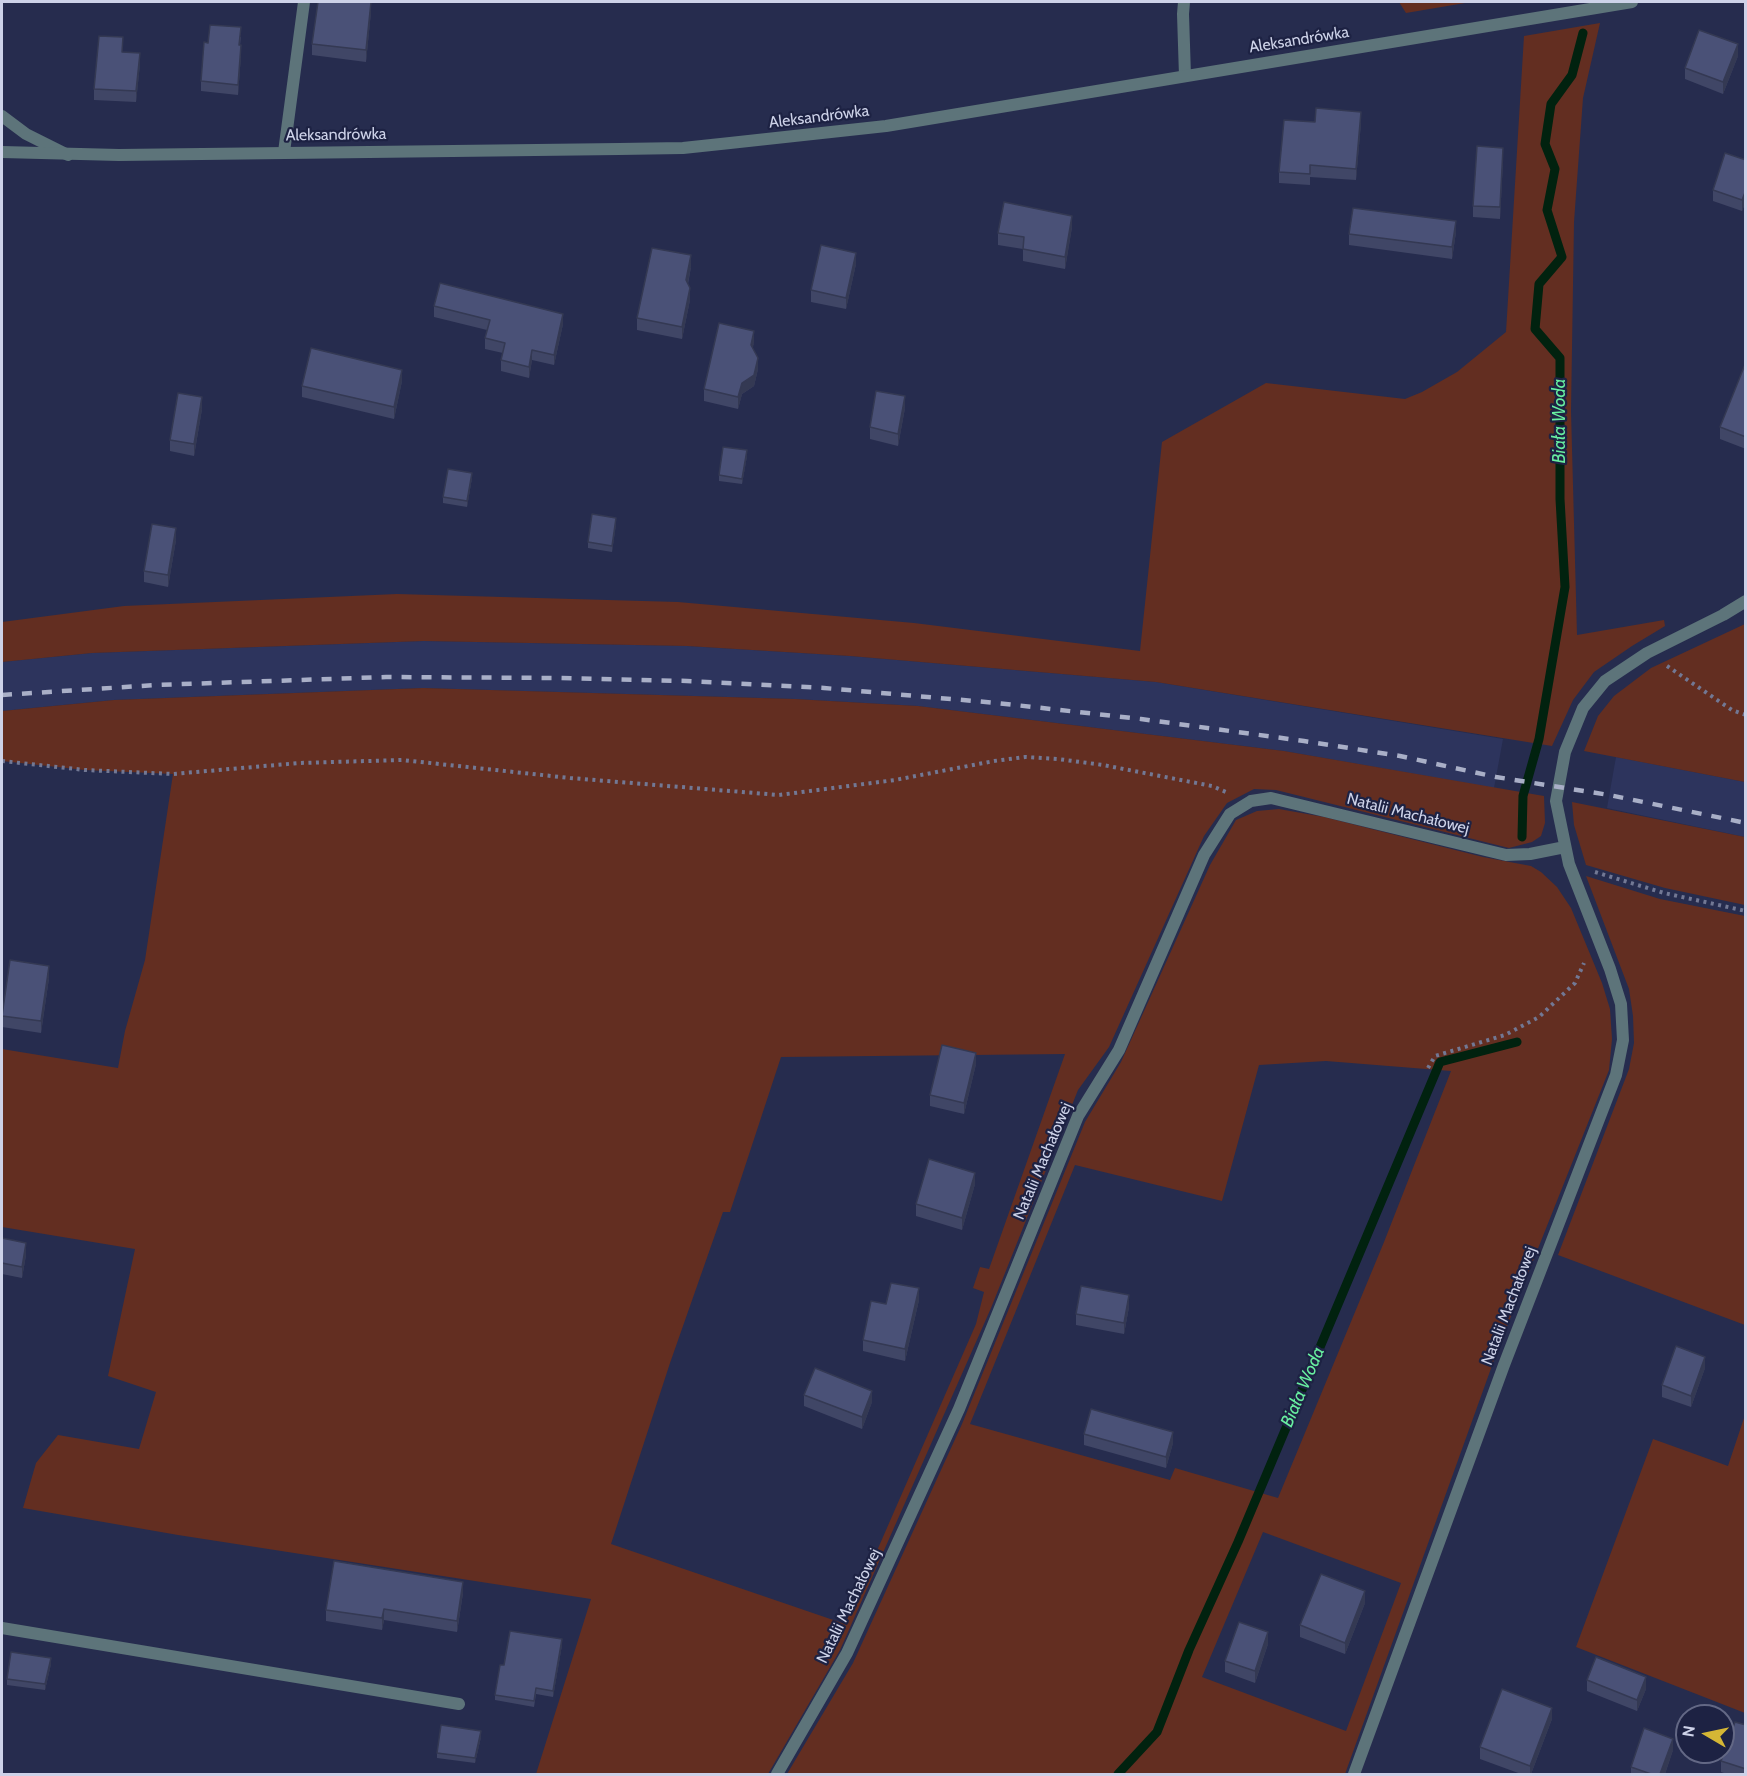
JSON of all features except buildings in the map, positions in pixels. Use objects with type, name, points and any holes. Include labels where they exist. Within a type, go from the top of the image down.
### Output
[{"type":"street","points":[[284,152],[304,2]]},
{"type":"street","points":[[1184,2],[1185,76]]},
{"type":"street","name":"Aleksandrówka","points":[[2,152],[69,155],[683,148],[885,126],[1632,2]]},
{"type":"street","points":[[2,116],[26,134],[69,155]]},
{"type":"street","name":"Natalii Machałowej","points":[[1354,1774],[1504,1365],[1616,1075],[1623,1040],[1621,1004],[1569,864],[1556,801],[1565,752],[1583,708],[1605,681],[1647,652],[1723,615],[1746,601]]},
{"type":"street","name":"Natalii Machałowej","points":[[777,1774],[847,1653],[958,1409],[1078,1116],[1119,1050],[1204,855],[1230,814],[1251,801],[1271,798],[1506,855],[1530,854],[1565,847]]},
{"type":"street","points":[[2,1628],[459,1704]]},
{"type":"path","points":[[1647,652],[1732,710],[1746,715]]},
{"type":"path","points":[[2,761],[85,770],[173,774],[299,763],[402,760],[570,778],[779,795],[895,780],[1025,757],[1103,765],[1212,786],[1230,794],[1239,809]]},
{"type":"path","points":[[1569,864],[1664,893],[1746,911]]},
{"type":"path","points":[[1428,1068],[1435,1056],[1504,1035],[1539,1017],[1575,983],[1597,937]]},
{"type":"shaded area","points":[[1399,2],[1471,2],[1406,13]]},
{"type":"shaded area","points":[[1600,23],[1583,98],[1574,222],[1571,411],[1577,635],[1664,620],[1665,626],[1594,672],[1573,700],[1552,746],[1156,682],[850,656],[687,646],[424,641],[92,653],[2,662],[2,622],[124,606],[397,594],[678,602],[914,623],[1140,651],[1162,442],[1266,383],[1405,399],[1457,372],[1506,332],[1524,36]]},
{"type":"shaded area","points":[[1745,624],[1745,782],[1584,751],[1598,716],[1614,696],[1651,668]]},
{"type":"shaded area","points":[[424,641],[687,646],[850,656],[1156,682],[1503,739],[1494,788],[1284,751],[918,706],[795,699],[423,688],[114,700],[2,711],[2,662],[92,653]]},
{"type":"shaded area","points":[[423,688],[795,699],[918,706],[1284,751],[1544,796],[1545,823],[1541,836],[1532,842],[1509,848],[1276,790],[1254,789],[1227,803],[1204,836],[1109,1047],[1078,1090],[991,1308],[840,1650],[768,1774],[536,1774],[591,1599],[178,1535],[23,1508],[36,1463],[58,1435],[139,1449],[156,1392],[108,1376],[135,1249],[2,1227],[2,1049],[118,1068],[125,1031],[145,960],[173,774],[85,770],[2,761],[2,711],[114,700]],"holes":[[[1065,1054],[989,1269],[980,1267],[973,1288],[984,1292],[976,1324],[845,1624],[611,1544],[670,1363],[723,1212],[730,1212],[781,1057]]]},
{"type":"shaded area","points":[[1616,757],[1745,782],[1745,837],[1607,808]]},
{"type":"shaded area","points":[[1572,802],[1745,837],[1745,905],[1665,888],[1586,865],[1574,825]]},
{"type":"shaded area","points":[[1279,809],[1324,817],[1483,857],[1531,866],[1557,887],[1571,908],[1602,983],[1610,1009],[1612,1039],[1609,1070],[1498,1349],[1345,1774],[787,1774],[853,1663],[962,1424],[1085,1122],[1121,1062],[1210,865],[1236,820],[1257,811]],"holes":[[[1326,1061],[1451,1071],[1384,1242],[1278,1498],[1175,1468],[1170,1480],[970,1424],[1075,1165],[1222,1201],[1259,1065]],[[1263,1532],[1401,1583],[1346,1731],[1202,1677]]]},
{"type":"shaded area","points":[[1586,876],[1660,899],[1745,916],[1745,1325],[1558,1255],[1629,1069],[1634,1043],[1629,989]]},
{"type":"shaded area","points":[[1745,1415],[1745,1713],[1735,1709],[1735,1704],[1722,1704],[1576,1647],[1653,1439],[1728,1466]]},
{"type":"waterway","name":"Biała Woda","points":[[1522,837],[1523,796],[1539,739],[1565,587],[1560,499],[1560,358],[1535,329],[1539,284],[1562,257],[1547,210],[1555,169],[1545,144],[1551,104],[1572,75],[1583,33]]},
{"type":"waterway","name":"Biała Woda","points":[[1118,1774],[1157,1732],[1189,1650],[1238,1542],[1440,1062],[1517,1042]]},
{"type":"railway","points":[[2,695],[156,685],[386,677],[687,681],[824,688],[997,703],[1141,719],[1304,741],[1400,756],[1496,777],[1609,795],[1746,823]]}]
